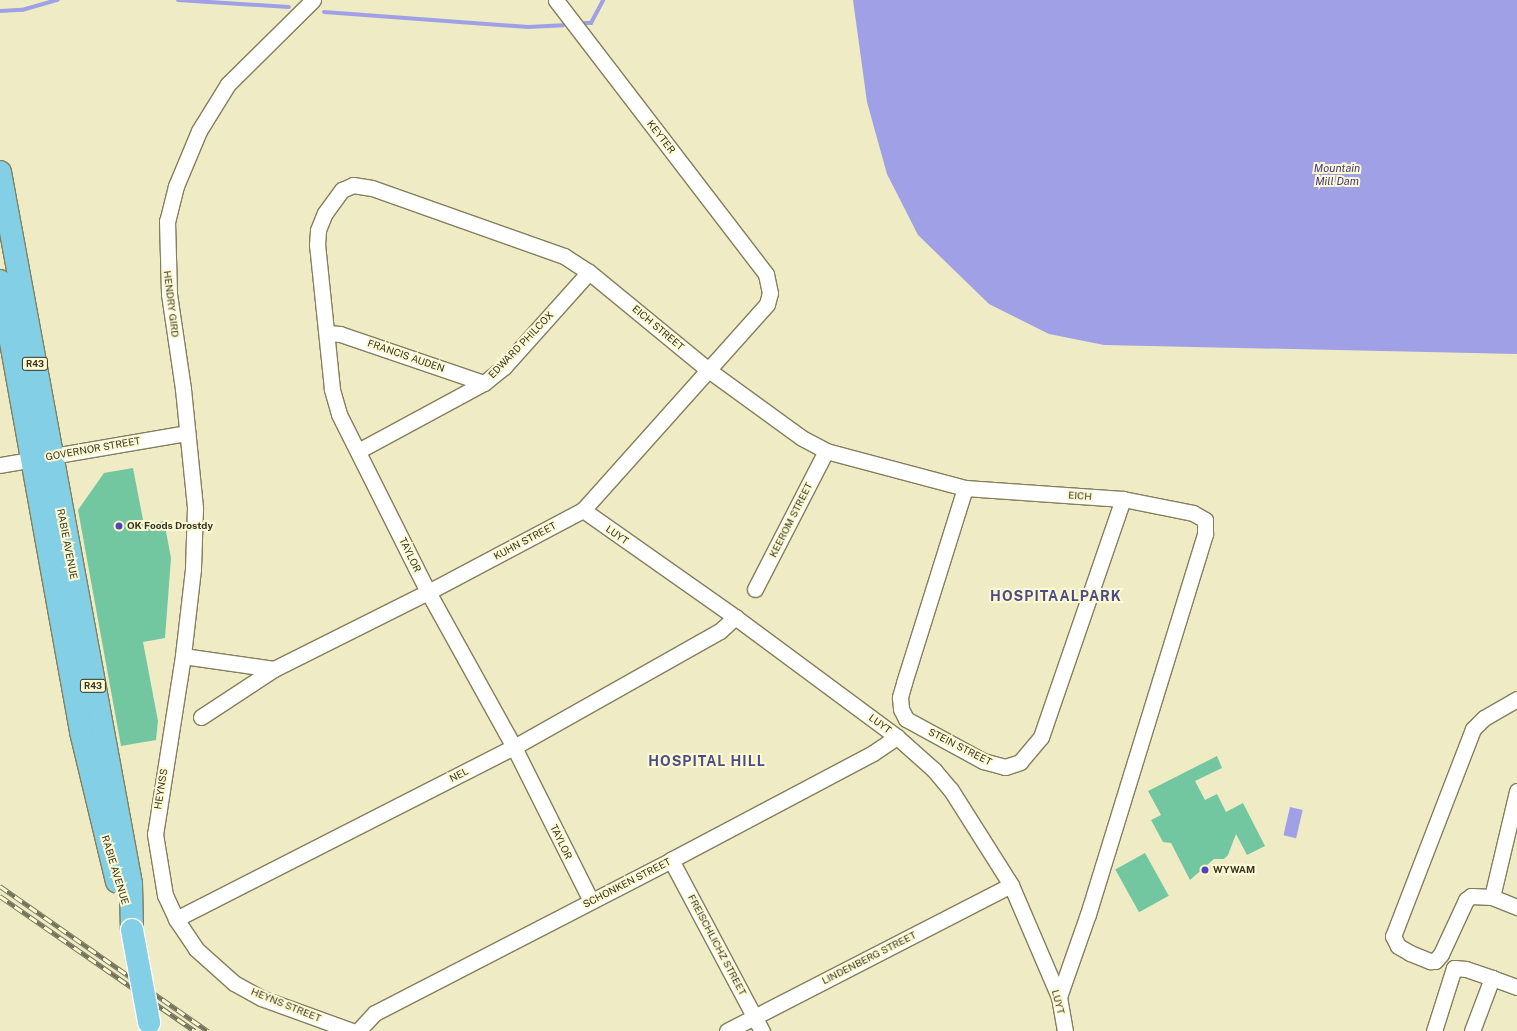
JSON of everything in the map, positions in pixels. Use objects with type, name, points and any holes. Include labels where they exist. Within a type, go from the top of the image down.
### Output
[{"type":"main road","name":"RABIE AVENUE","points":[[0,172],[41,458]]},
{"type":"main road","name":"RABIE AVENUE","points":[[0,281],[41,458],[130,884],[131,923],[150,1026]]},
{"type":"street","name":"HENDRY GIRD","points":[[183,656],[193,570],[195,508],[166,256],[167,221],[176,186],[199,131],[228,84],[313,0]]},
{"type":"street","name":"KEYTER","points":[[556,0],[766,274]]},
{"type":"street","name":"EICH STREET","points":[[342,190],[353,185],[372,188],[564,256],[589,272],[707,369],[802,438],[826,451],[965,488]]},
{"type":"street","name":"TAYLOR","points":[[342,190],[325,213],[317,238],[332,389],[339,414],[428,592],[514,747],[591,901]]},
{"type":"street","name":"EDWARD PHILCOX","points":[[358,451],[484,383],[504,367],[589,272]]},
{"type":"street","name":"KUHN STREET","points":[[201,717],[274,669],[428,592],[583,510],[707,369],[767,304],[770,288],[766,274]]},
{"type":"street","name":"FRANCIS AUDEN","points":[[327,333],[340,334],[484,383]]},
{"type":"street","name":"GOVERNOR STREET","points":[[0,465],[187,433]]},
{"type":"street","name":"KEEROM STREET","points":[[755,589],[826,451]]},
{"type":"street","name":"STEIN STREET","points":[[965,488],[904,683],[900,697],[901,709],[906,718],[925,729],[983,761],[1005,767],[1020,762],[1041,737],[1123,499]]},
{"type":"street","name":"EICH","points":[[965,488],[1123,499],[1193,513],[1205,520],[1205,534],[1088,914],[1059,997]]},
{"type":"street","name":"LUYT","points":[[583,510],[735,617],[897,737],[952,790],[1011,885],[1059,997],[1065,1031]]},
{"type":"street","name":"NEL","points":[[176,919],[514,747],[720,631],[735,617]]},
{"type":"street","points":[[183,656],[274,669]]},
{"type":"street","name":"HEYNSS","points":[[176,919],[161,880],[155,834],[183,656]]},
{"type":"street","points":[[1517,699],[1484,718],[1473,729],[1465,744],[1435,830],[1395,928],[1395,940],[1398,946],[1410,953],[1430,961],[1435,960],[1441,954],[1466,900],[1478,895],[1492,897],[1517,907]]},
{"type":"street","name":"SCHONKEN STREET","points":[[358,1031],[375,1013],[671,860],[873,753],[897,737]]},
{"type":"street","points":[[1492,897],[1517,791]]},
{"type":"street","name":"FREISCHLICHZ STREET","points":[[671,860],[762,1031]]},
{"type":"street","name":"LINDENBERG STREET","points":[[726,1031],[1011,885]]},
{"type":"street","name":"HEYNS STREET","points":[[176,919],[196,948],[234,983],[261,998],[352,1031]]},
{"type":"street","points":[[1434,1031],[1454,968],[1466,969],[1517,987]]},
{"type":"street","points":[[1472,1031],[1492,978]]},
{"type":"water","name":"Mountain Mill Dam","points":[[853,0],[1517,0],[1517,354],[1104,345],[1049,334],[989,304],[918,235],[887,174],[867,102]]},
{"type":"water","points":[[1290,807],[1303,810],[1296,838],[1283,835]]},
{"type":"building","points":[[133,468],[144,525],[164,521],[171,558],[165,638],[143,642],[158,721],[156,740],[121,746],[78,510],[104,473]]},
{"type":"building","points":[[1217,756],[1222,768],[1195,781],[1205,800],[1217,794],[1226,812],[1243,803],[1265,846],[1247,855],[1236,834],[1228,855],[1224,859],[1214,859],[1190,880],[1171,843],[1163,842],[1151,820],[1161,815],[1148,791]]},
{"type":"building","points":[[1145,853],[1169,896],[1139,912],[1115,869]]},
{"type":"waterway","points":[[0,11],[22,10],[58,0]]},
{"type":"waterway","points":[[178,0],[289,7]]},
{"type":"waterway","points":[[585,23],[591,23],[603,0]]},
{"type":"waterway","points":[[324,12],[528,27],[563,25]]},
{"type":"railway","points":[[0,886],[208,1031]]},
{"type":"railway","points":[[0,896],[195,1031]]},
{"type":"place","name":"OK Foods Drostdy","points":[[119,526]]},
{"type":"place","name":"WYWAM","points":[[1205,870]]},
{"type":"district","name":"HOSPITAALPARK","points":[[1056,596]]},
{"type":"district","name":"HOSPITAL HILL","points":[[707,761]]}]
